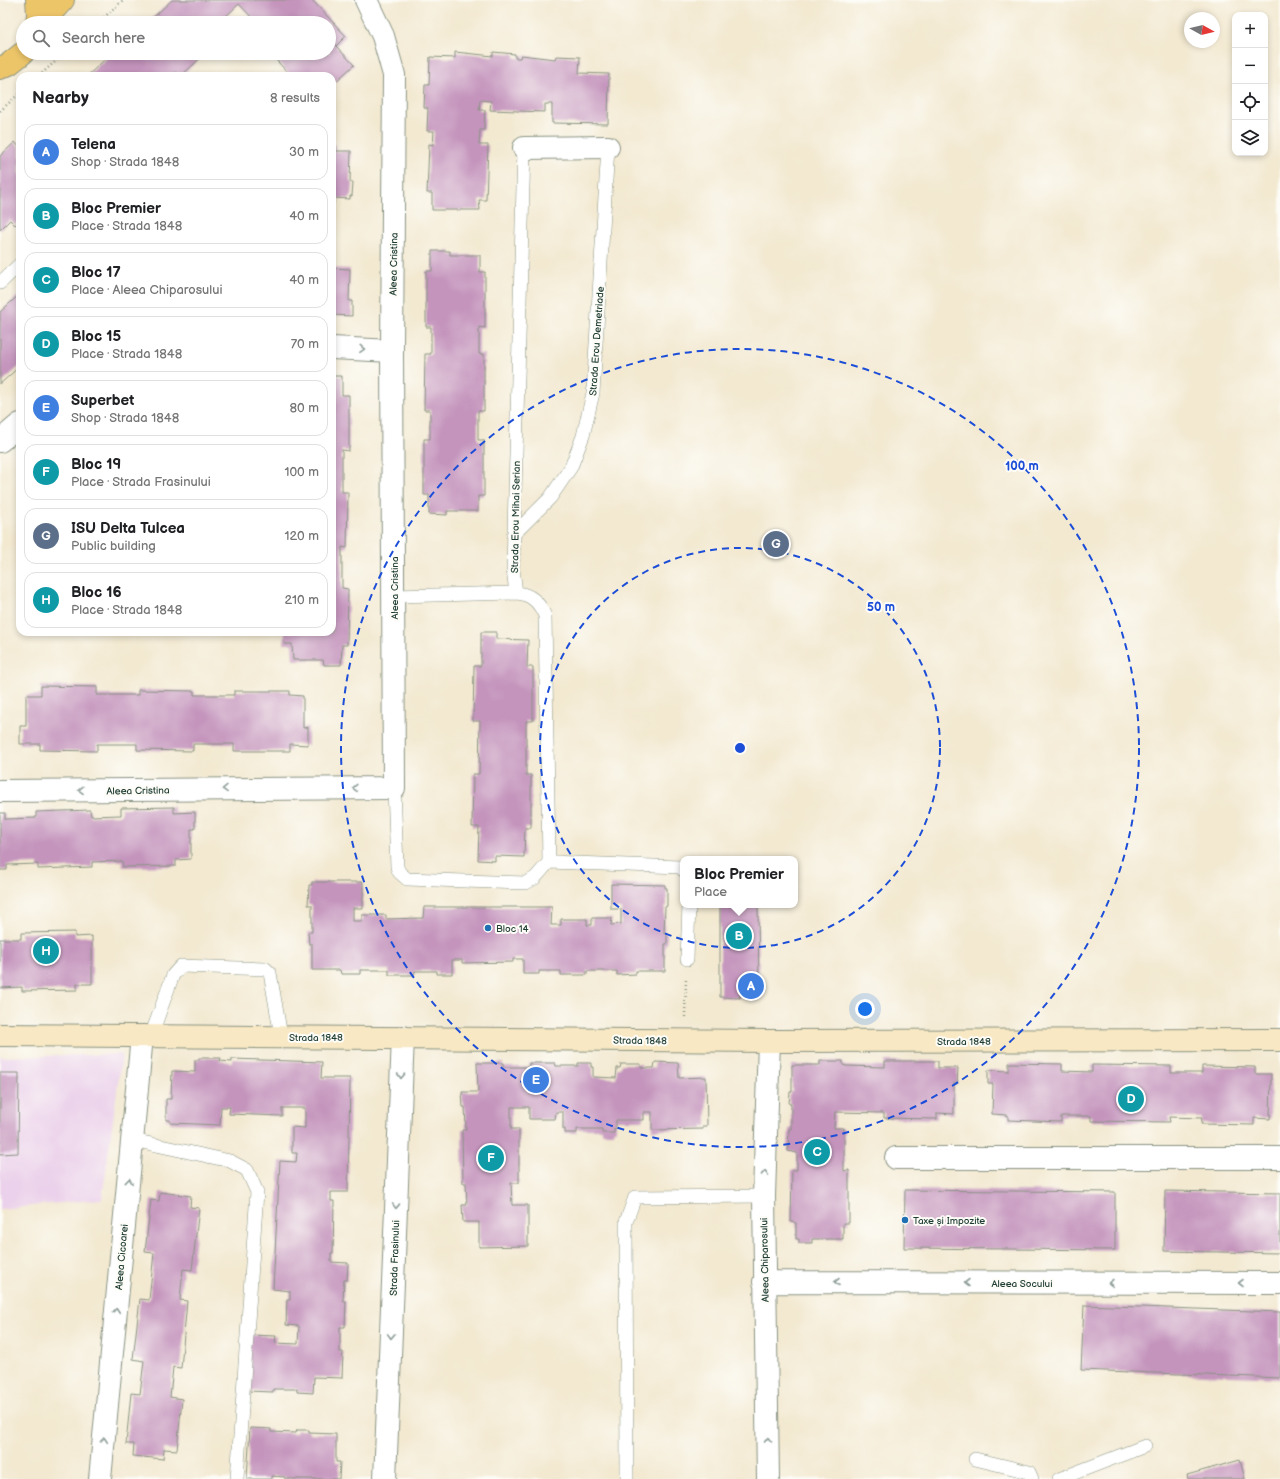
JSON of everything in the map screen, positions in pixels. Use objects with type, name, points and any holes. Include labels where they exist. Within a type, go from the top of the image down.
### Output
[{"type":"highway","points":[[37,0],[37,16]]},
{"type":"highway","points":[[48,16],[63,0]]},
{"type":"highway","points":[[0,68],[16,58]]},
{"type":"main road","name":"Strada 1848","points":[[0,1035],[769,1041],[1280,1040]]},
{"type":"street","name":"Aleea Cristina","points":[[0,791],[394,788],[392,351],[394,75],[383,36],[366,0]]},
{"type":"street","points":[[524,148],[608,147]]},
{"type":"street","points":[[336,348],[392,351]]},
{"type":"street","points":[[0,441],[16,427]]},
{"type":"street","name":"Aleea Cicoarei","points":[[100,1479],[133,1140],[147,1036]]},
{"type":"street","name":"Strada Frasinului","points":[[385,1479],[403,1037]]},
{"type":"street","name":"Aleea Chiparosului","points":[[768,1479],[764,1282],[764,1196],[769,1041]]},
{"type":"street","points":[[896,1158],[1280,1158]]},
{"type":"street","name":"Aleea Socului","points":[[764,1282],[1280,1283]]},
{"type":"lane","name":"Strada Erou Demetriade","points":[[514,535],[550,498],[571,467],[583,436],[593,393],[608,147]]},
{"type":"lane","name":"Strada Erou Mihai Serian","points":[[516,593],[513,569],[524,148]]},
{"type":"lane","points":[[0,283],[16,268]]},
{"type":"lane","points":[[394,596],[525,593],[534,599],[545,616],[549,862],[535,878],[526,883],[407,879],[399,872],[397,867],[394,788]]},
{"type":"lane","points":[[549,862],[680,867]]},
{"type":"lane","points":[[687,959],[689,908]]},
{"type":"lane","points":[[147,1036],[173,975],[181,966],[266,969],[270,973],[281,1036]]},
{"type":"lane","points":[[133,1140],[230,1161],[247,1170],[257,1192],[237,1479]]},
{"type":"lane","points":[[627,1479],[626,1222],[635,1197],[764,1196]]},
{"type":"lane","points":[[1058,1479],[1145,1446]]},
{"type":"lane","points":[[975,1459],[1029,1472],[1032,1479]]},
{"type":"path","points":[[106,16],[123,0]]},
{"type":"path","points":[[44,72],[57,60]]},
{"type":"path","points":[[0,111],[16,97]]},
{"type":"path","points":[[684,1040],[687,959]]},
{"type":"shaded area","points":[[122,1054],[102,1199],[0,1209],[0,1057]]},
{"type":"building","points":[[172,0],[312,0],[327,16],[250,16],[239,4],[226,16],[155,16]]},
{"type":"building","points":[[336,25],[346,36],[336,46]]},
{"type":"building","points":[[336,46],[354,65],[336,81],[336,72],[287,72],[277,61],[336,60]]},
{"type":"building","points":[[455,52],[493,56],[493,52],[515,54],[515,58],[520,58],[521,55],[555,59],[556,56],[580,57],[579,73],[609,74],[608,124],[552,123],[552,104],[545,104],[545,112],[490,110],[491,101],[480,100],[479,110],[485,110],[484,130],[480,130],[479,145],[488,145],[486,200],[479,200],[480,210],[432,210],[432,193],[427,193],[429,144],[433,145],[434,131],[427,131],[428,108],[424,108],[425,85],[429,85],[430,57],[455,58]]},
{"type":"building","points":[[104,60],[198,60],[185,72],[91,72]]},
{"type":"building","points":[[15,142],[16,224],[15,225],[10,220],[0,230],[0,156]]},
{"type":"building","points":[[336,151],[351,151],[350,182],[353,182],[352,196],[350,196],[350,199],[336,198]]},
{"type":"building","points":[[432,251],[450,251],[450,255],[480,255],[480,272],[485,272],[485,328],[479,327],[479,354],[484,354],[484,411],[478,411],[478,440],[484,440],[484,496],[478,496],[478,511],[447,511],[447,515],[429,514],[429,495],[424,495],[424,439],[430,439],[430,410],[424,410],[425,354],[431,354],[431,327],[426,327],[426,271],[432,271]]},
{"type":"building","points":[[336,268],[350,269],[349,301],[352,301],[352,316],[336,315]]},
{"type":"building","points":[[16,298],[16,370],[0,384],[0,312]]},
{"type":"building","points":[[336,376],[342,376],[342,395],[349,395],[349,451],[342,450],[342,492],[348,492],[347,548],[342,547],[342,588],[348,589],[347,645],[342,645],[341,665],[324,665],[323,660],[293,660],[292,644],[284,644],[285,636],[336,636]]},
{"type":"building","points":[[481,632],[496,632],[496,639],[528,640],[527,667],[533,667],[533,721],[526,721],[526,775],[531,775],[531,828],[525,828],[524,857],[495,856],[495,861],[478,860],[479,827],[472,827],[473,774],[479,774],[480,721],[473,721],[474,666],[481,666]]},
{"type":"building","points":[[41,686],[97,687],[97,695],[138,695],[138,690],[194,691],[194,695],[234,695],[234,691],[290,691],[290,695],[303,696],[303,728],[308,727],[308,745],[290,744],[290,751],[234,751],[234,744],[193,744],[193,751],[137,750],[137,744],[97,744],[97,751],[40,750],[40,744],[20,744],[20,726],[26,726],[26,695],[41,695]]},
{"type":"building","points":[[174,807],[174,813],[195,812],[195,829],[191,829],[191,859],[176,860],[176,866],[123,867],[122,861],[92,862],[92,867],[38,869],[38,864],[7,865],[7,870],[0,870],[0,813],[5,813],[5,819],[36,818],[36,812],[90,810],[91,816],[121,815],[121,808]]},
{"type":"building","name":"Bloc 14","points":[[312,882],[363,882],[363,908],[353,908],[353,921],[362,921],[362,915],[386,915],[386,919],[423,918],[424,907],[552,907],[551,925],[561,925],[561,919],[587,919],[587,925],[592,925],[592,918],[612,918],[611,925],[621,924],[621,909],[611,909],[611,884],[665,885],[665,888],[667,888],[667,906],[665,907],[664,933],[667,933],[667,944],[665,944],[665,971],[636,971],[636,974],[617,975],[617,971],[587,971],[587,975],[561,975],[561,971],[539,971],[539,974],[523,974],[523,959],[513,959],[513,962],[462,963],[462,960],[452,960],[452,974],[437,974],[437,971],[415,971],[414,975],[389,975],[389,970],[360,970],[360,974],[341,974],[340,970],[312,970],[312,944],[309,944],[308,932],[312,932],[312,905],[308,905],[309,885],[312,885]]},
{"type":"building","points":[[720,908],[758,908],[759,994],[740,993],[740,998],[720,997]]},
{"type":"building","points":[[75,932],[75,937],[92,936],[92,984],[77,984],[77,990],[22,991],[22,987],[0,988],[0,939],[21,939],[21,933]]},
{"type":"building","points":[[199,1058],[221,1058],[220,1061],[232,1062],[232,1059],[322,1062],[321,1078],[350,1078],[348,1192],[331,1192],[331,1201],[334,1201],[333,1253],[331,1253],[331,1262],[348,1263],[347,1280],[344,1280],[343,1301],[346,1301],[345,1327],[340,1327],[340,1352],[343,1352],[342,1378],[314,1377],[313,1393],[297,1392],[297,1389],[273,1389],[273,1392],[247,1391],[250,1335],[276,1336],[275,1343],[298,1344],[299,1326],[286,1325],[287,1299],[290,1299],[290,1291],[273,1289],[280,1161],[296,1162],[297,1153],[292,1153],[292,1127],[305,1128],[305,1108],[282,1108],[282,1116],[229,1114],[230,1107],[221,1107],[220,1125],[170,1123],[170,1120],[166,1120],[166,1099],[171,1099],[172,1071],[195,1072],[195,1060],[199,1060]]},
{"type":"building","points":[[820,1061],[843,1061],[843,1065],[846,1066],[885,1067],[885,1061],[938,1061],[938,1068],[958,1068],[957,1084],[954,1083],[954,1114],[937,1113],[937,1119],[884,1118],[884,1113],[835,1112],[834,1128],[844,1128],[844,1171],[849,1170],[849,1223],[843,1223],[843,1239],[812,1239],[812,1243],[799,1243],[799,1239],[796,1239],[796,1223],[791,1222],[792,1170],[797,1170],[797,1153],[788,1151],[789,1129],[791,1129],[791,1104],[789,1104],[790,1092],[792,1092],[792,1065],[820,1065]]},
{"type":"building","points":[[655,1062],[678,1063],[679,1078],[706,1077],[707,1126],[703,1126],[703,1129],[652,1130],[652,1112],[644,1112],[644,1120],[616,1120],[616,1130],[614,1129],[614,1133],[602,1133],[602,1129],[577,1129],[577,1133],[565,1133],[565,1129],[563,1129],[563,1112],[556,1112],[555,1119],[529,1119],[529,1107],[511,1107],[511,1129],[519,1129],[519,1183],[511,1183],[512,1205],[528,1205],[528,1246],[479,1247],[479,1222],[463,1222],[462,1205],[467,1205],[466,1183],[463,1183],[462,1130],[466,1130],[465,1107],[463,1107],[462,1092],[478,1092],[477,1063],[503,1063],[503,1067],[529,1067],[529,1063],[555,1063],[556,1066],[578,1066],[578,1063],[591,1063],[591,1067],[593,1067],[593,1077],[616,1078],[617,1068],[620,1068],[621,1064],[641,1064],[641,1068],[654,1068]]},
{"type":"building","points":[[1009,1063],[1062,1064],[1062,1071],[1092,1072],[1092,1065],[1171,1066],[1171,1073],[1202,1073],[1202,1066],[1255,1067],[1255,1074],[1271,1074],[1270,1119],[1254,1118],[1254,1125],[1201,1124],[1202,1118],[1169,1117],[1170,1122],[1091,1121],[1091,1116],[1061,1116],[1061,1122],[1008,1120],[1008,1115],[992,1114],[993,1084],[988,1084],[988,1070],[1009,1071]]},
{"type":"building","points":[[0,1073],[19,1073],[18,1153],[0,1154]]},
{"type":"building","points":[[905,1190],[1115,1192],[1115,1250],[904,1248]]},
{"type":"building","points":[[1165,1191],[1280,1193],[1280,1253],[1164,1251]]},
{"type":"building","points":[[160,1192],[191,1196],[190,1207],[199,1208],[192,1270],[183,1269],[180,1300],[187,1301],[181,1368],[173,1367],[170,1397],[182,1399],[177,1450],[164,1449],[163,1459],[133,1456],[134,1444],[126,1444],[131,1393],[140,1394],[144,1361],[133,1359],[140,1299],[149,1300],[154,1253],[145,1252],[151,1200],[159,1201]]},
{"type":"building","points":[[1084,1305],[1280,1312],[1280,1378],[1081,1370]]},
{"type":"building","points":[[250,1428],[271,1429],[271,1432],[296,1433],[297,1430],[309,1430],[309,1433],[336,1434],[336,1462],[340,1462],[339,1479],[285,1479],[285,1477],[272,1476],[272,1479],[247,1479]]},
{"type":"building","points":[[1240,1460],[1245,1479],[1188,1479],[1187,1475]]},
{"type":"place","name":"ISU Delta Tulcea","points":[[776,544]]},
{"type":"place","name":"Bloc 14","points":[[488,928]]},
{"type":"place","name":"Bloc Premier","points":[[739,936]]},
{"type":"place","name":"Bloc 16","points":[[46,951]]},
{"type":"place","name":"Telena","points":[[751,986]]},
{"type":"place","name":"Superbet","points":[[536,1080]]},
{"type":"place","name":"Bloc 15","points":[[1131,1099]]},
{"type":"place","name":"Bloc 17","points":[[817,1152]]},
{"type":"place","name":"Bloc 19","points":[[491,1158]]},
{"type":"place","name":"Taxe și Impozite","points":[[905,1220]]}]
